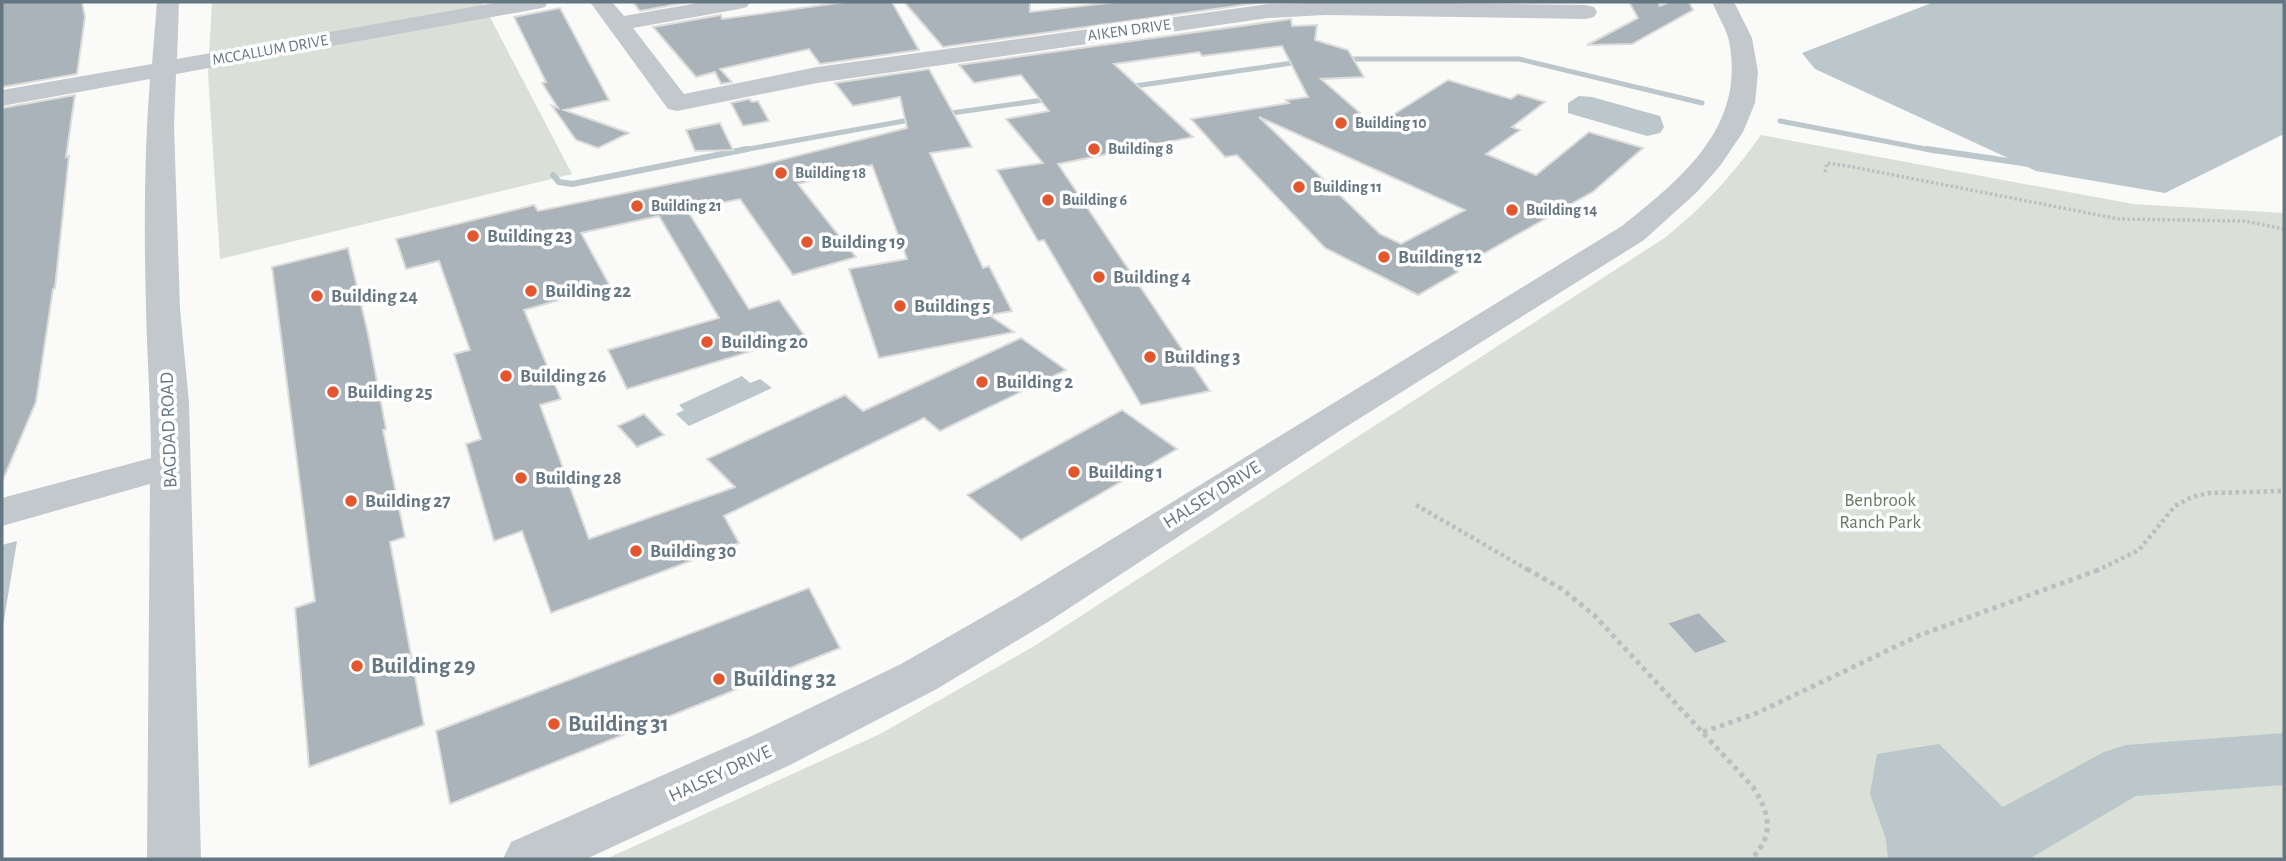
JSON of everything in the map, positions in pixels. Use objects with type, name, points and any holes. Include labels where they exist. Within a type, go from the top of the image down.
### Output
[{"type":"street","name":"BAGDAD ROAD","points":[[168,2],[160,125],[163,309],[170,403],[174,859]]},
{"type":"street","name":"MCCALLUM DRIVE","points":[[2,98],[537,2]]},
{"type":"street","points":[[601,2],[619,23],[739,2]]},
{"type":"street","name":"HALSEY DRIVE","points":[[530,859],[772,750],[918,677],[1032,610],[1327,422],[1633,233],[1671,203],[1703,172],[1729,138],[1739,113],[1744,91],[1745,63],[1740,36],[1723,2]]},
{"type":"street","name":"AIKEN DRIVE","points":[[619,23],[677,103],[817,75],[1268,11],[1325,8],[1582,7]]},
{"type":"street","points":[[2,512],[171,465]]},
{"type":"path","points":[[1825,172],[1827,163],[1853,167],[2119,219],[2245,221],[2284,229]]},
{"type":"path","points":[[1703,732],[1757,713],[1920,635],[2107,567],[2139,550],[2175,506],[2192,497],[2209,493],[2284,491]]},
{"type":"path","points":[[1416,505],[1490,549],[1537,572],[1584,605],[1740,772],[1767,811],[1770,829],[1763,848],[1751,859]]},
{"type":"green space","points":[[212,2],[482,2],[572,174],[220,259],[208,73]]},
{"type":"green space","name":"Benbrook Ranch Park","points":[[1761,135],[2133,204],[2284,213],[2284,859],[606,859],[880,734],[1036,645],[1666,237],[1717,189]]},
{"type":"shaded area","points":[[1934,2],[2284,2],[2284,134],[2165,193],[2036,171],[1815,69],[1802,53]]},
{"type":"shaded area","points":[[1579,96],[1592,97],[1660,116],[1664,127],[1660,133],[1647,136],[1568,113],[1568,103]]},
{"type":"shaded area","points":[[742,376],[750,383],[760,379],[772,388],[689,426],[676,414],[684,410],[679,405]]},
{"type":"shaded area","points":[[17,541],[2,632],[2,545]]},
{"type":"shaded area","points":[[1939,744],[2040,844],[2000,859],[1888,859],[1886,839],[1870,794],[1877,754]]},
{"type":"building","points":[[2,2],[82,2],[85,17],[77,74],[2,87]]},
{"type":"building","points":[[633,2],[689,2],[640,11]]},
{"type":"building","points":[[845,2],[892,2],[919,50],[820,64],[809,49],[720,69],[732,82],[721,84],[715,72],[696,77],[653,27],[721,15],[722,19]]},
{"type":"building","points":[[904,2],[1030,2],[1030,12],[1116,2],[1265,2],[943,47]]},
{"type":"building","points":[[1629,2],[1658,2],[1660,6],[1669,2],[1689,2],[1693,10],[1632,44],[1587,45],[1638,18]]},
{"type":"building","points":[[560,8],[609,100],[564,110],[629,133],[598,148],[576,140],[552,106],[558,108],[542,83],[546,82],[514,17]]},
{"type":"building","points":[[1291,19],[1292,26],[1317,25],[1315,40],[1348,50],[1364,77],[1321,79],[1375,126],[1448,80],[1511,99],[1518,94],[1545,102],[1512,127],[1520,130],[1486,154],[1536,175],[1589,132],[1643,148],[1594,191],[1455,270],[1458,272],[1418,295],[1325,248],[1237,155],[1225,157],[1191,119],[1289,103],[1286,100],[1308,97],[1282,46],[1202,56],[1199,52],[1114,64],[1193,137],[1058,164],[1210,391],[1141,405],[1044,240],[1038,241],[997,170],[1043,163],[1006,119],[1049,111],[1021,75],[974,83],[959,65]],"holes":[[[1259,117],[1465,210],[1401,244],[1380,234]]]},
{"type":"building","points":[[929,69],[972,147],[930,153],[983,268],[989,266],[1012,311],[989,315],[1014,332],[879,358],[849,269],[907,259],[872,165],[798,184],[856,257],[793,275],[740,199],[687,210],[749,309],[779,300],[804,335],[627,389],[608,350],[719,318],[659,216],[581,233],[610,286],[524,310],[561,399],[540,405],[589,539],[735,487],[707,459],[845,395],[863,411],[1021,338],[1066,370],[940,431],[924,418],[724,516],[739,543],[551,613],[522,531],[494,541],[466,444],[481,439],[454,354],[470,350],[439,261],[406,269],[396,239],[534,205],[538,211],[757,166],[907,128],[900,97],[853,106],[835,83]]},
{"type":"building","points":[[75,95],[66,157],[69,156],[55,288],[36,402],[2,482],[2,108]]},
{"type":"building","points":[[749,99],[752,102],[758,101],[769,121],[743,126],[731,103]]},
{"type":"building","points":[[720,123],[733,150],[695,151],[686,130]]},
{"type":"building","points":[[348,248],[368,334],[386,429],[383,430],[405,537],[390,542],[424,725],[309,767],[295,608],[315,601],[272,267]]},
{"type":"building","name":"Building 1","points":[[1122,410],[1177,449],[1021,540],[967,495]]},
{"type":"building","points":[[644,414],[664,435],[637,447],[618,426]]},
{"type":"building","points":[[809,588],[840,648],[450,804],[436,731]]},
{"type":"building","points":[[1699,612],[1728,642],[1695,654],[1667,623]]},
{"type":"waterway","points":[[1343,59],[1519,59],[1702,103]]},
{"type":"waterway","points":[[1128,87],[1299,62]]},
{"type":"waterway","points":[[945,114],[1050,99]]},
{"type":"waterway","points":[[738,151],[915,119]]},
{"type":"waterway","points":[[1780,121],[1936,151]]},
{"type":"waterway","points":[[553,175],[559,182],[572,184],[747,149]]},
{"type":"waterway","points":[[1927,149],[2029,164]]},
{"type":"waterway","points":[[1970,859],[2126,771],[2284,759]]},
{"type":"place","name":"Building 10","points":[[1341,123]]},
{"type":"place","name":"Building 8","points":[[1094,149]]},
{"type":"place","name":"Building 18","points":[[781,173]]},
{"type":"place","name":"Building 11","points":[[1299,187]]},
{"type":"place","name":"Building 6","points":[[1048,200]]},
{"type":"place","name":"Building 21","points":[[637,206]]},
{"type":"place","name":"Building 14","points":[[1512,210]]},
{"type":"place","name":"Building 23","points":[[473,236]]},
{"type":"place","name":"Building 19","points":[[807,242]]},
{"type":"place","name":"Building 12","points":[[1384,257]]},
{"type":"place","name":"Building 4","points":[[1099,277]]},
{"type":"place","name":"Building 22","points":[[531,291]]},
{"type":"place","name":"Building 24","points":[[317,296]]},
{"type":"place","name":"Building 5","points":[[900,306]]},
{"type":"place","name":"Building 20","points":[[707,342]]},
{"type":"place","name":"Building 3","points":[[1150,357]]},
{"type":"place","name":"Building 26","points":[[506,376]]},
{"type":"place","name":"Building 2","points":[[982,382]]},
{"type":"place","name":"Building 25","points":[[333,392]]},
{"type":"place","name":"Building 1","points":[[1074,472]]},
{"type":"place","name":"Building 28","points":[[521,478]]},
{"type":"place","name":"Building 27","points":[[351,501]]},
{"type":"place","name":"Building 30","points":[[636,551]]},
{"type":"place","name":"Building 29","points":[[357,666]]},
{"type":"place","name":"Building 32","points":[[719,679]]},
{"type":"place","name":"Building 31","points":[[554,724]]}]
